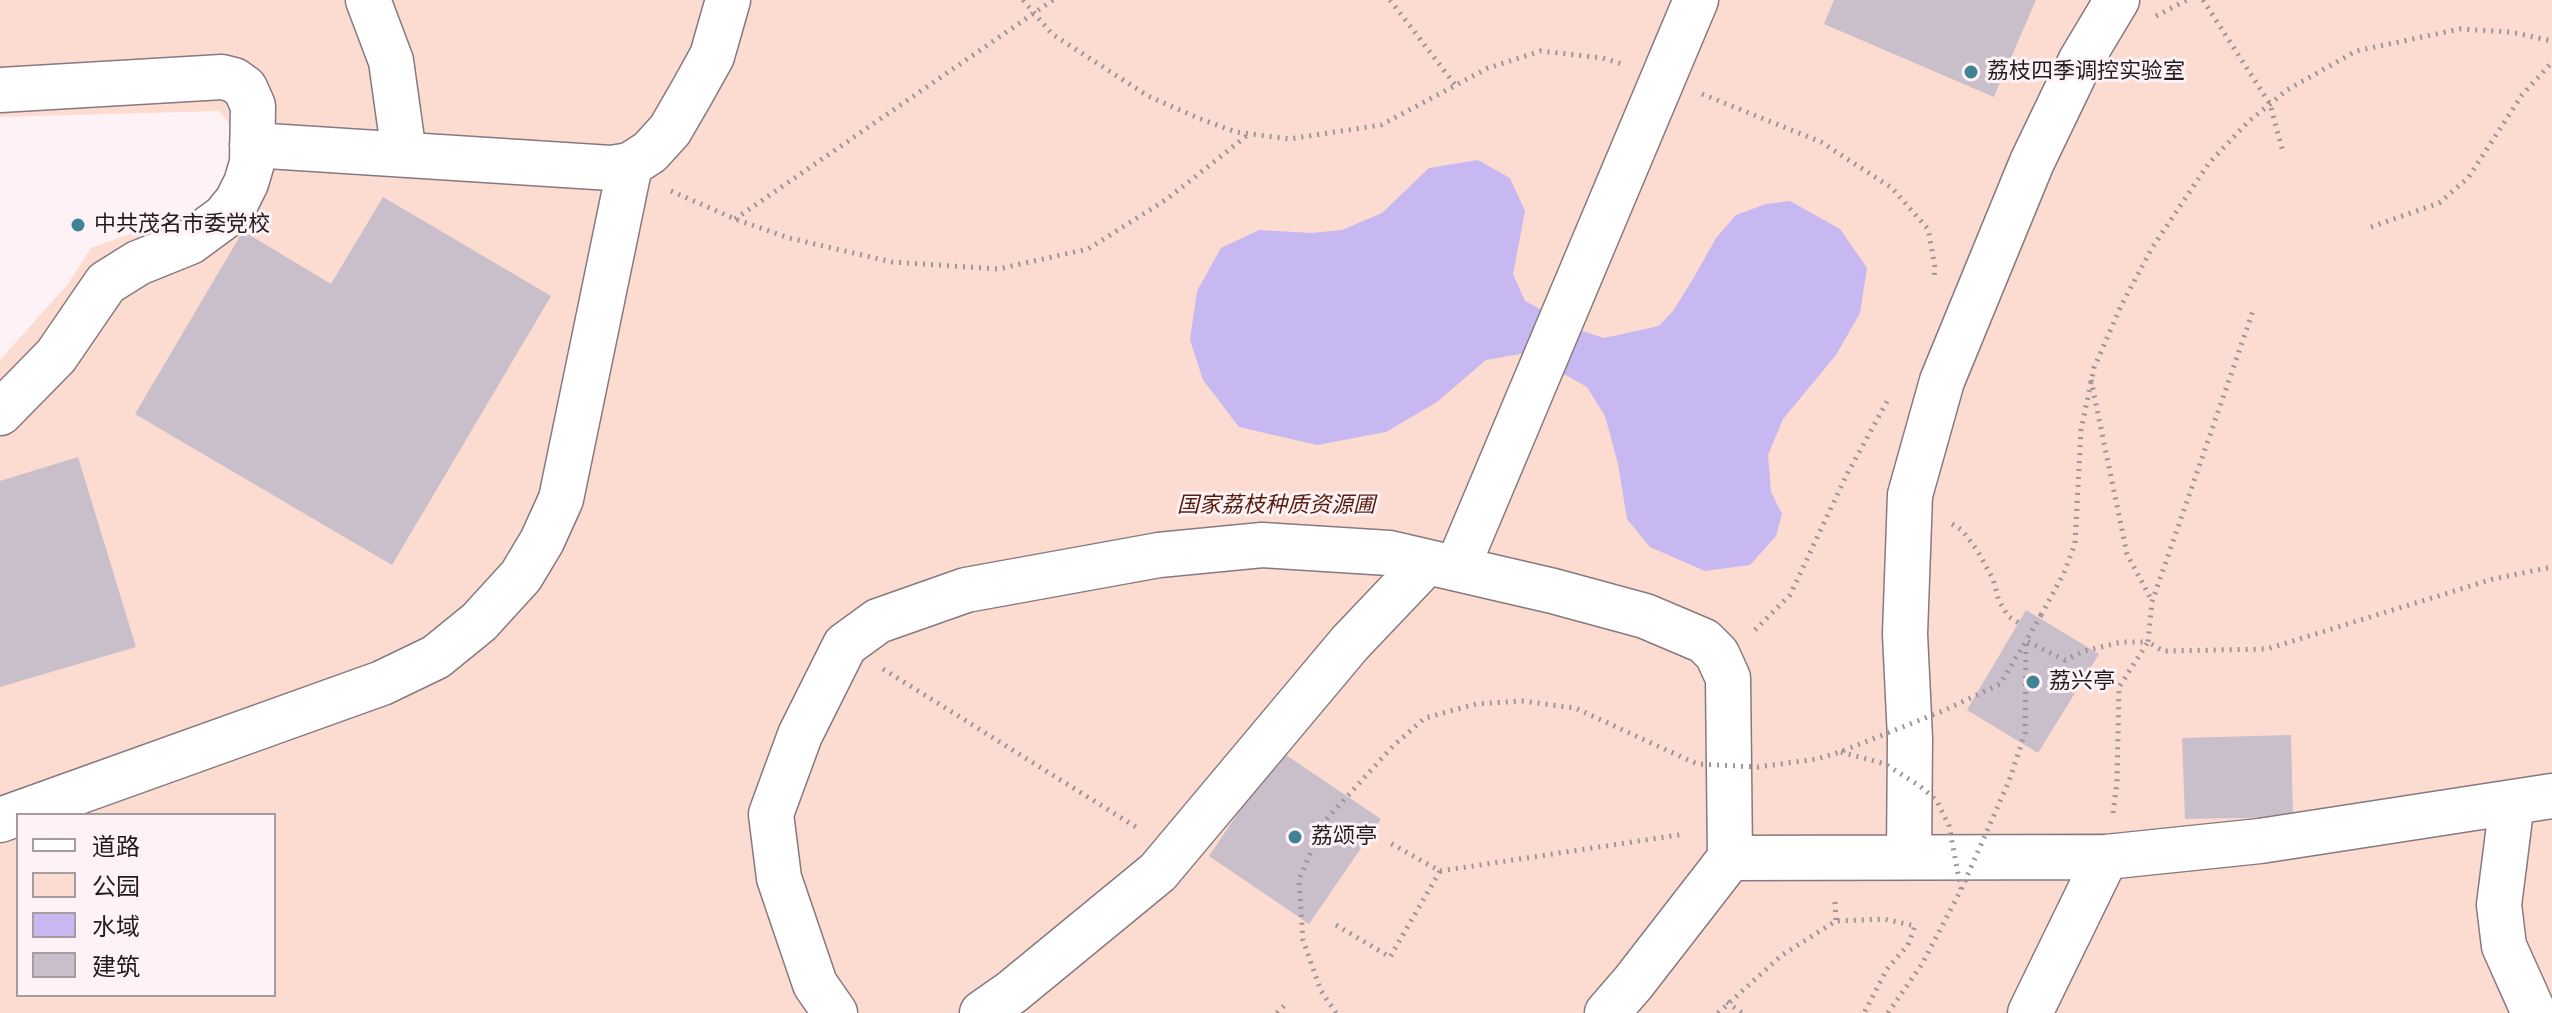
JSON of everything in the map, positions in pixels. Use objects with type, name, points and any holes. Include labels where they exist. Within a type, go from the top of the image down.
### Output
[{"type":"lane","points":[[368,0],[391,61],[404,154]]},
{"type":"lane","points":[[252,145],[611,168],[635,162],[670,130],[692,92],[712,56],[728,0]]},
{"type":"lane","points":[[982,1013],[1158,872],[1350,643],[1442,565],[1480,512],[1696,0]]},
{"type":"lane","points":[[1909,857],[1910,738],[1905,634],[1910,495],[1942,381],[2032,162],[2081,60],[2117,0]]},
{"type":"lane","points":[[0,90],[222,77],[234,80],[245,88],[253,106],[252,163],[237,201],[224,217],[190,242],[138,263],[106,283],[56,356],[0,413]]},
{"type":"lane","points":[[20,813],[382,683],[436,657],[479,622],[521,576],[542,541],[561,499],[635,162]]},
{"type":"lane","points":[[835,1013],[815,984],[779,878],[771,814],[800,735],[845,645],[878,621],[966,590],[1159,555],[1262,545],[1389,553],[1442,565],[1645,616],[1704,641],[1717,654],[1728,678],[1730,843],[1633,983],[1607,1013]]},
{"type":"lane","points":[[1730,843],[1909,857],[2106,857],[2260,841],[2532,799],[2499,905],[2504,946],[2534,1013]]},
{"type":"lane","points":[[2030,1013],[2106,857]]},
{"type":"path","points":[[1023,0],[1052,34],[1148,96],[1198,118],[1250,133],[1289,139],[1381,125],[1488,68],[1541,51],[1603,58],[1662,78],[1821,142],[1892,188],[1928,229],[1935,267],[1933,281]]},
{"type":"path","points":[[735,219],[1053,0]]},
{"type":"path","points":[[1390,0],[1456,86]]},
{"type":"path","points":[[2203,0],[2270,104],[2283,152]]},
{"type":"path","points":[[1336,1013],[1321,991],[1303,940],[1299,880],[1323,823],[1393,746],[1425,718],[1476,704],[1522,701],[1575,708],[1697,764],[1758,767],[1817,759],[1840,752],[1945,710],[2000,684],[2064,573],[2075,544],[2081,430],[2094,368],[2121,306],[2152,248],[2209,163],[2248,122],[2287,90],[2356,51],[2460,29],[2511,32],[2552,41]]},
{"type":"path","points":[[2371,227],[2439,203],[2468,178],[2522,95],[2552,62]]},
{"type":"path","points":[[635,162],[667,190],[789,238],[892,262],[998,269],[1088,249],[1167,199],[1250,133]]},
{"type":"path","points":[[2106,857],[2117,783],[2119,687],[2148,642],[2152,602],[2254,308]]},
{"type":"path","points":[[2091,380],[2127,554],[2152,602]]},
{"type":"path","points":[[1717,654],[1762,625],[1790,595],[1847,474],[1891,394]]},
{"type":"path","points":[[1910,507],[1962,530],[1993,579],[1999,601],[2008,616],[2019,623]]},
{"type":"path","points":[[2026,641],[2065,660],[2084,651],[2122,642],[2148,642],[2163,651],[2267,649],[2493,579],[2552,567]]},
{"type":"path","points":[[1888,1013],[1922,964],[1961,890],[2009,781],[2025,733],[2026,641]]},
{"type":"path","points":[[845,645],[1152,837]]},
{"type":"path","points":[[1840,752],[1885,764],[1937,801],[1949,826],[1961,890]]},
{"type":"path","points":[[1390,843],[1440,871],[1634,840],[1730,843]]},
{"type":"path","points":[[1336,925],[1390,957],[1440,871]]},
{"type":"path","points":[[1718,1013],[1782,955],[1836,921],[1884,919],[1915,926],[1908,945],[1887,969],[1864,1013]]},
{"type":"path","points":[[1727,1002],[1742,1013]]},
{"type":"path","points":[[1277,1013],[1284,1006]]},
{"type":"green space","name":"国家荔枝种质资源圃","points":[[0,0],[2552,0],[2552,1013],[0,1013],[0,360],[68,284],[91,248],[222,201],[244,142],[219,111],[0,117]]},
{"type":"water","points":[[1478,160],[1510,178],[1525,211],[1513,274],[1525,301],[1579,330],[1604,338],[1659,326],[1673,311],[1716,238],[1736,215],[1766,204],[1790,201],[1840,229],[1867,268],[1860,313],[1836,355],[1783,419],[1768,455],[1771,492],[1782,514],[1776,536],[1750,565],[1705,571],[1650,547],[1627,519],[1618,464],[1605,416],[1587,387],[1526,353],[1486,360],[1437,402],[1386,432],[1317,445],[1239,427],[1203,380],[1190,340],[1197,291],[1221,248],[1259,230],[1311,233],[1342,230],[1382,213],[1429,168]]},
{"type":"building","name":"荔枝四季调控实验室","points":[[1834,0],[2036,0],[1994,97],[1824,24]]},
{"type":"building","points":[[383,197],[551,296],[392,565],[135,414],[243,231],[331,284]]},
{"type":"building","points":[[78,457],[136,647],[0,687],[0,481]]},
{"type":"building","name":"荔兴亭","points":[[2026,610],[2099,654],[2038,753],[1967,710]]},
{"type":"building","points":[[2291,735],[2293,817],[2185,819],[2182,738]]},
{"type":"building","name":"荔颂亭","points":[[1280,751],[1381,819],[1309,924],[1209,856]]},
{"type":"place","name":"荔枝四季调控实验室","points":[[1971,72]]},
{"type":"place","name":"中共茂名市委党校","points":[[78,225]]},
{"type":"place","name":"荔兴亭","points":[[2033,682]]},
{"type":"place","name":"荔颂亭","points":[[1295,837]]}]
